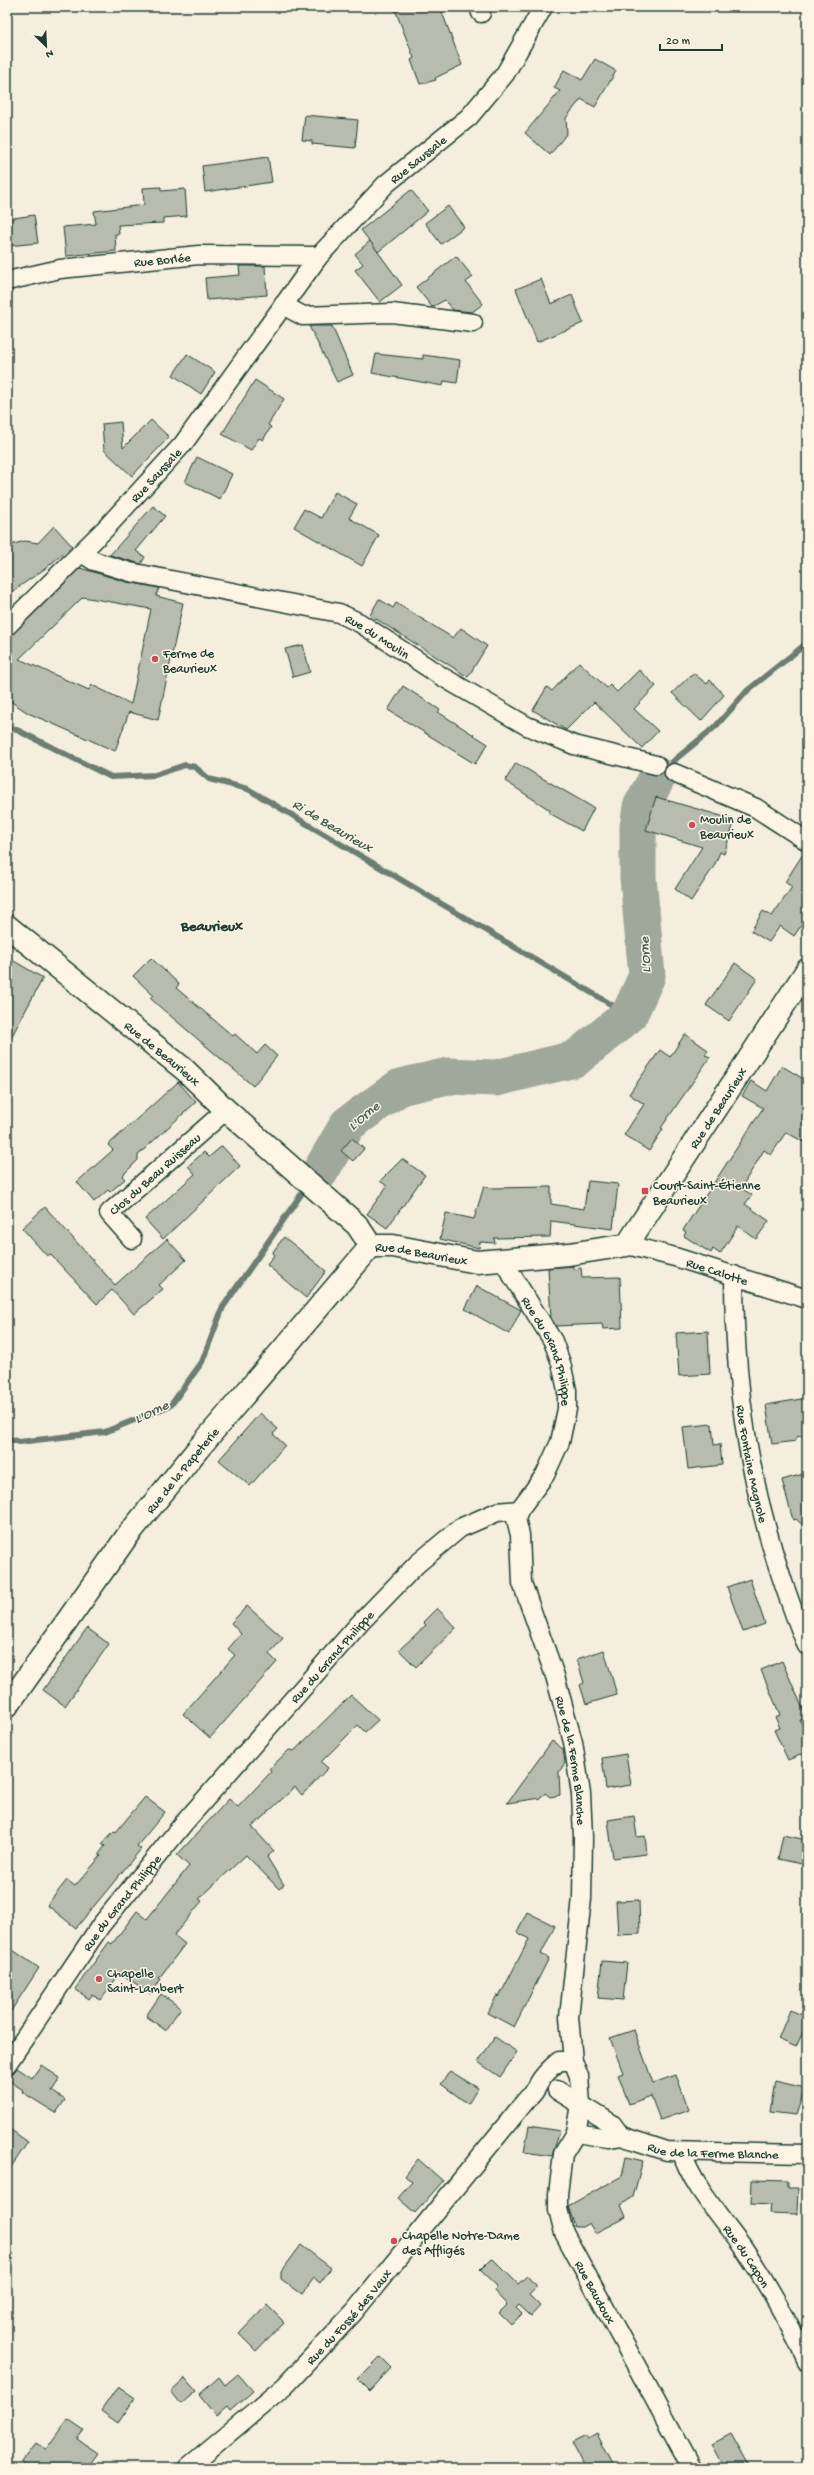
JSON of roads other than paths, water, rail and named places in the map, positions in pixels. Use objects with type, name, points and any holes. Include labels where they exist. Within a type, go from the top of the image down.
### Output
[{"type":"street","name":"Rue Saussale","points":[[7,626],[82,553],[183,444],[319,256],[386,184],[469,117],[505,74],[543,7]]},
{"type":"street","name":"Rue Borlée","points":[[7,282],[60,269],[199,255],[319,256]]},
{"type":"street","points":[[283,306],[303,316],[392,313],[473,323]]},
{"type":"street","name":"Rue du Moulin","points":[[82,553],[94,561],[130,572],[339,613],[360,623],[441,676],[527,726],[574,745],[656,765]]},
{"type":"street","points":[[674,773],[756,808],[807,840]]},
{"type":"street","name":"Rue de Beaurieux","points":[[7,926],[185,1070],[226,1110],[357,1225],[371,1246],[394,1246],[477,1262],[503,1261],[627,1245],[807,970]]},
{"type":"street","name":"Clos du Beau Ruisseau","points":[[132,1239],[110,1213],[226,1110]]},
{"type":"street","name":"Rue Calotte","points":[[627,1245],[675,1257],[807,1299]]},
{"type":"street","name":"Rue de la Papeterie","points":[[7,1706],[133,1529],[198,1449],[371,1246]]},
{"type":"street","name":"Rue du Grand Philippe","points":[[7,2064],[101,1925],[184,1823],[360,1623],[418,1564],[460,1528],[497,1512],[519,1510],[545,1475],[560,1442],[567,1410],[567,1390],[561,1363],[553,1341],[503,1261]]},
{"type":"street","name":"Rue Fontaine Magnole","points":[[734,1275],[736,1365],[743,1428],[752,1475],[773,1556],[807,1646]]},
{"type":"street","name":"Rue de la Ferme Blanche","points":[[519,1510],[516,1519],[520,1535],[522,1583],[555,1676],[572,1742],[581,1794],[583,1852],[582,1898],[569,2018],[552,2067]]},
{"type":"street","name":"Rue de la Ferme Blanche","points":[[569,2018],[581,2105],[612,2124],[621,2136]]},
{"type":"street","points":[[536,2091],[558,2088],[571,2084],[576,2068],[558,2061],[552,2067],[551,2075],[558,2088],[581,2105]]},
{"type":"street","name":"Rue du Fossé des Vaux","points":[[187,2468],[285,2386],[354,2312],[528,2098],[536,2091],[539,2082],[552,2067]]},
{"type":"street","name":"Rue Baudoux","points":[[581,2105],[576,2133],[563,2154],[558,2194],[560,2221],[573,2249],[691,2468]]},
{"type":"street","name":"Rue de la Ferme Blanche","points":[[576,2133],[608,2138],[621,2136],[667,2151],[807,2154]]},
{"type":"street","name":"Rue du Capon","points":[[682,2152],[687,2168],[743,2247],[785,2316],[807,2362]]},
{"type":"waterway","name":"L'Orne","points":[[658,776],[677,758],[716,726],[748,690],[807,643]]},
{"type":"waterway","name":"Ri de Beaurieux","points":[[7,725],[111,777],[155,775],[185,765],[195,767],[209,779],[248,789],[629,1015]]},
{"type":"waterway","name":"L'Orne","points":[[320,1172],[348,1124],[400,1087],[448,1076],[496,1078],[575,1059],[629,1015],[647,976],[638,877],[638,827],[641,807],[658,776]]},
{"type":"waterway","name":"L'Orne","points":[[7,1438],[19,1442],[105,1432],[171,1405],[202,1362],[223,1307],[302,1193]]},
{"type":"place","name":"Ferme de Beaurieux","points":[[155,659]]},
{"type":"place","name":"Moulin de Beaurieux","points":[[692,825]]},
{"type":"place","name":"Court-Saint-Étienne Beaurieux","points":[[645,1191]]},
{"type":"place","name":"Chapelle Saint-Lambert","points":[[99,1979]]},
{"type":"place","name":"Chapelle Notre-Dame des Affligés","points":[[394,2241]]},
{"type":"district","name":"Beaurieux","points":[[212,925]]}]
